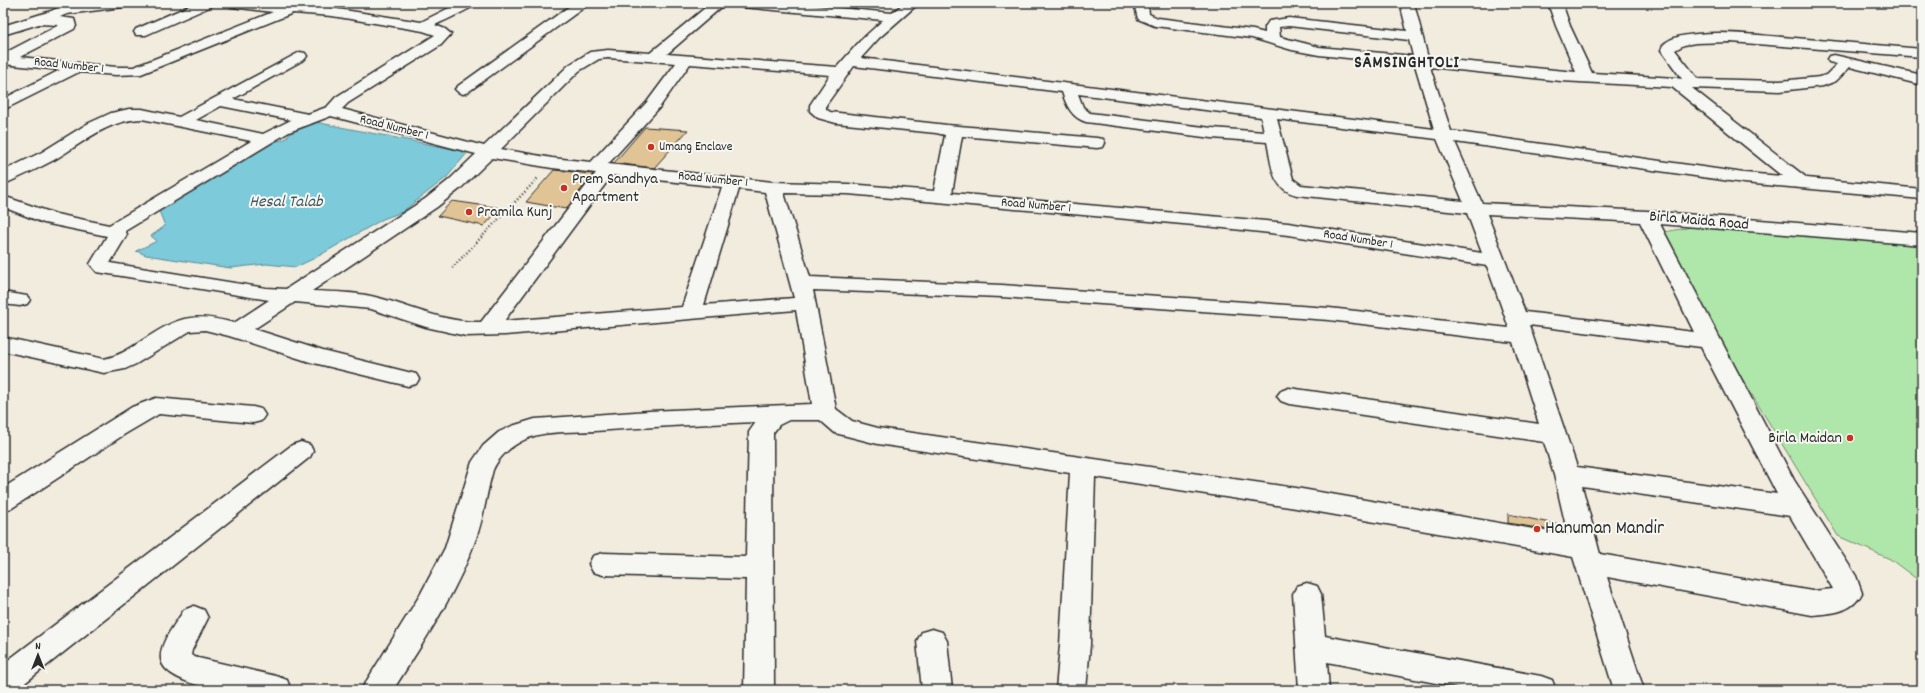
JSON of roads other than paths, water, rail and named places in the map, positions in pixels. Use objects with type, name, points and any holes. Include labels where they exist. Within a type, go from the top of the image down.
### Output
[{"type":"street","points":[[3,31],[40,20],[65,6],[123,3]]},
{"type":"street","points":[[141,32],[207,3]]},
{"type":"street","points":[[231,3],[291,9]]},
{"type":"street","points":[[422,27],[444,14],[471,3]]},
{"type":"street","points":[[462,89],[584,3]]},
{"type":"street","points":[[654,57],[719,3]]},
{"type":"street","points":[[742,3],[830,7],[894,17]]},
{"type":"street","points":[[912,3],[894,17],[845,67],[818,105],[818,111],[824,115],[836,118],[947,130],[1097,143]]},
{"type":"street","points":[[1142,3],[1143,16],[1155,22],[1228,30],[1319,51],[1422,63],[1561,76],[1780,86],[1823,81],[1831,78],[1847,62]]},
{"type":"street","points":[[1407,3],[1422,63],[1444,135],[1475,208],[1519,326],[1567,475],[1586,555],[1629,690]]},
{"type":"street","points":[[1555,3],[1563,26],[1586,77]]},
{"type":"street","points":[[359,15],[376,6]]},
{"type":"street","name":"Road Number 1","points":[[3,60],[126,72],[136,71],[291,9],[306,9],[359,15],[441,31],[444,34],[442,37],[342,100],[333,110],[340,114],[488,152],[552,163],[773,187],[848,189],[1205,220],[1288,229],[1495,261]]},
{"type":"street","points":[[3,60],[69,26],[69,22],[62,20],[40,20]]},
{"type":"street","points":[[1274,40],[1272,27],[1274,24],[1289,22],[1415,36]]},
{"type":"street","points":[[3,24],[21,26]]},
{"type":"street","points":[[1693,83],[1668,50],[1669,46],[1681,40],[1693,38],[1742,39],[1922,53]]},
{"type":"street","points":[[1742,39],[1922,80]]},
{"type":"street","points":[[237,331],[289,295],[431,203],[455,184],[574,68],[595,55],[608,54],[792,67],[845,67],[1069,89],[1444,135],[1744,178],[1922,194]]},
{"type":"street","points":[[181,122],[300,56]]},
{"type":"street","points":[[488,328],[601,169],[653,106],[686,60]]},
{"type":"street","points":[[3,105],[77,67]]},
{"type":"street","points":[[1676,82],[1803,184]]},
{"type":"street","points":[[1069,89],[1075,108],[1079,113],[1086,117],[1212,133],[1274,138]]},
{"type":"street","points":[[217,101],[310,119]]},
{"type":"street","points":[[112,231],[282,129],[333,110]]},
{"type":"street","points":[[3,178],[33,164],[115,117],[135,113],[265,139]]},
{"type":"street","name":"Birla Maida Road","points":[[1268,114],[1284,179],[1289,186],[1297,190],[1475,208],[1647,217],[1922,239]]},
{"type":"street","points":[[942,198],[954,138],[953,133],[947,130]]},
{"type":"street","points":[[691,313],[732,182]]},
{"type":"street","points":[[773,187],[803,293],[825,412]]},
{"type":"street","points":[[3,201],[51,219],[112,231],[117,234],[116,239],[102,256],[100,264],[104,268],[247,291],[374,302],[454,327],[466,329],[691,313],[803,293],[1002,291],[1321,314],[1519,326],[1709,341]]},
{"type":"street","points":[[376,690],[420,622],[459,547],[467,527],[481,471],[487,458],[504,441],[518,432],[534,427],[649,419],[785,412],[825,412],[844,427],[878,436],[1296,498],[1586,555],[1812,603],[1837,601],[1848,593],[1846,584],[1784,485],[1709,341],[1647,217]]},
{"type":"street","points":[[5,347],[104,366],[117,365],[185,325],[207,323],[318,357],[408,379]]},
{"type":"street","points":[[1289,396],[1554,435]]},
{"type":"street","points":[[3,502],[116,428],[140,413],[156,406],[253,415]]},
{"type":"street","points":[[759,690],[761,432],[771,419],[785,412]]},
{"type":"street","points":[[3,682],[301,451]]},
{"type":"street","points":[[1072,690],[1083,467]]},
{"type":"street","points":[[1567,475],[1798,507]]},
{"type":"street","points":[[604,564],[760,568]]},
{"type":"street","points":[[1307,594],[1314,690]]},
{"type":"street","points":[[194,618],[178,649],[176,660],[186,668],[276,690]]},
{"type":"street","points":[[932,641],[937,690]]},
{"type":"street","points":[[1311,646],[1541,690]]},
{"type":"water","name":"Hesal Talab","points":[[315,122],[468,152],[447,177],[402,212],[383,219],[315,258],[296,267],[266,264],[230,268],[146,255],[136,251],[157,241],[151,236],[165,226],[157,206],[259,146],[285,139],[294,129]]},
{"type":"place","name":"Umang Enclave","points":[[651,147]]},
{"type":"place","name":"Prem Sandhya Apartment","points":[[564,188]]},
{"type":"place","name":"Pramila Kunj","points":[[469,212]]},
{"type":"place","name":"Birla Maidan","points":[[1850,438]]},
{"type":"place","name":"Hanuman Mandir","points":[[1537,529]]},
{"type":"district","name":"SĀMSINGHTOLI","points":[[1407,64]]}]
